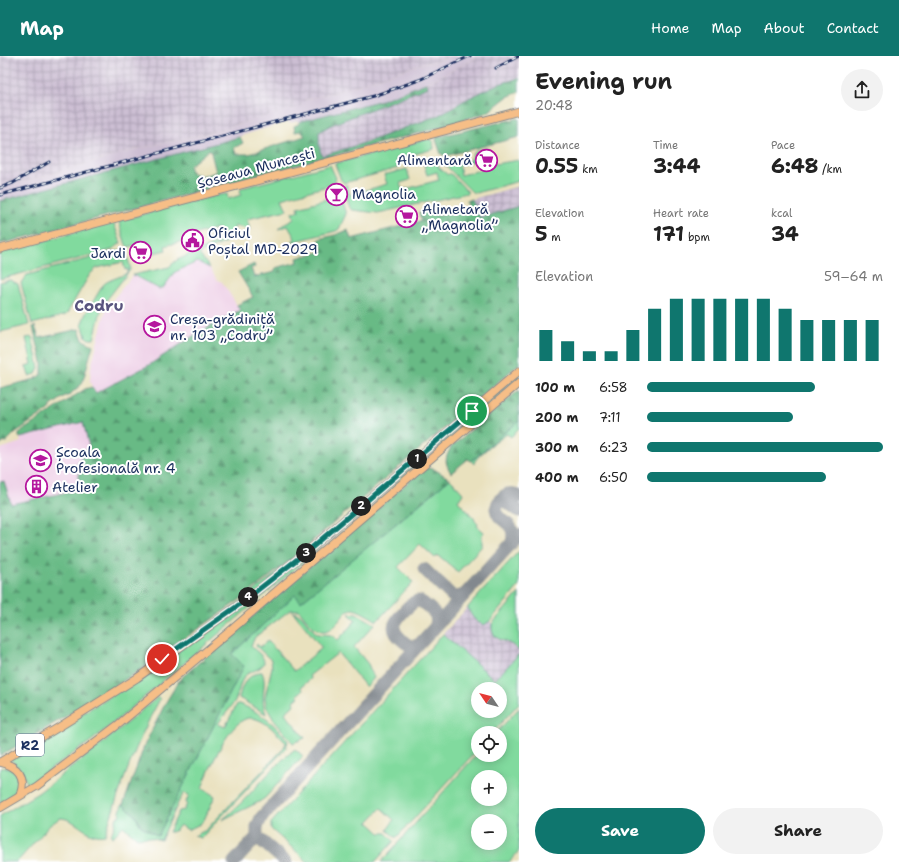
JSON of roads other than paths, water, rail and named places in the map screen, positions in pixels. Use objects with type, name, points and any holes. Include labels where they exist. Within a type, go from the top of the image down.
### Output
[{"type":"main road","name":"Șoseaua Muncești","points":[[0,249],[519,111]]},
{"type":"main road","name":"R2","points":[[0,762],[60,727],[137,678],[236,607],[309,550],[519,371]]},
{"type":"main road","name":"R2","points":[[0,808],[36,786],[119,724],[519,383]]},
{"type":"main road","points":[[424,453],[430,459]]},
{"type":"main road","points":[[0,762],[17,770],[21,776],[23,788],[20,796]]},
{"type":"railway","points":[[0,195],[373,96],[419,80],[470,56]]},
{"type":"railway","points":[[496,68],[519,56]]},
{"type":"railway","points":[[0,188],[13,183],[49,162]]},
{"type":"place","name":"Alimentară","points":[[487,160]]},
{"type":"place","name":"Magnolia","points":[[337,194]]},
{"type":"place","name":"Alimetară „Magnolia”","points":[[407,217]]},
{"type":"place","name":"Oficiul Poștal MD-2029","points":[[193,241]]},
{"type":"place","name":"Jardi","points":[[141,253]]},
{"type":"place","name":"Creșa-grădiniță nr. 103 „Codru”","points":[[154,327]]},
{"type":"place","name":"Școala Profesională nr. 4","points":[[40,460]]},
{"type":"place","name":"Atelier","points":[[36,487]]},
{"type":"district","name":"Codru","points":[[99,305]]}]
